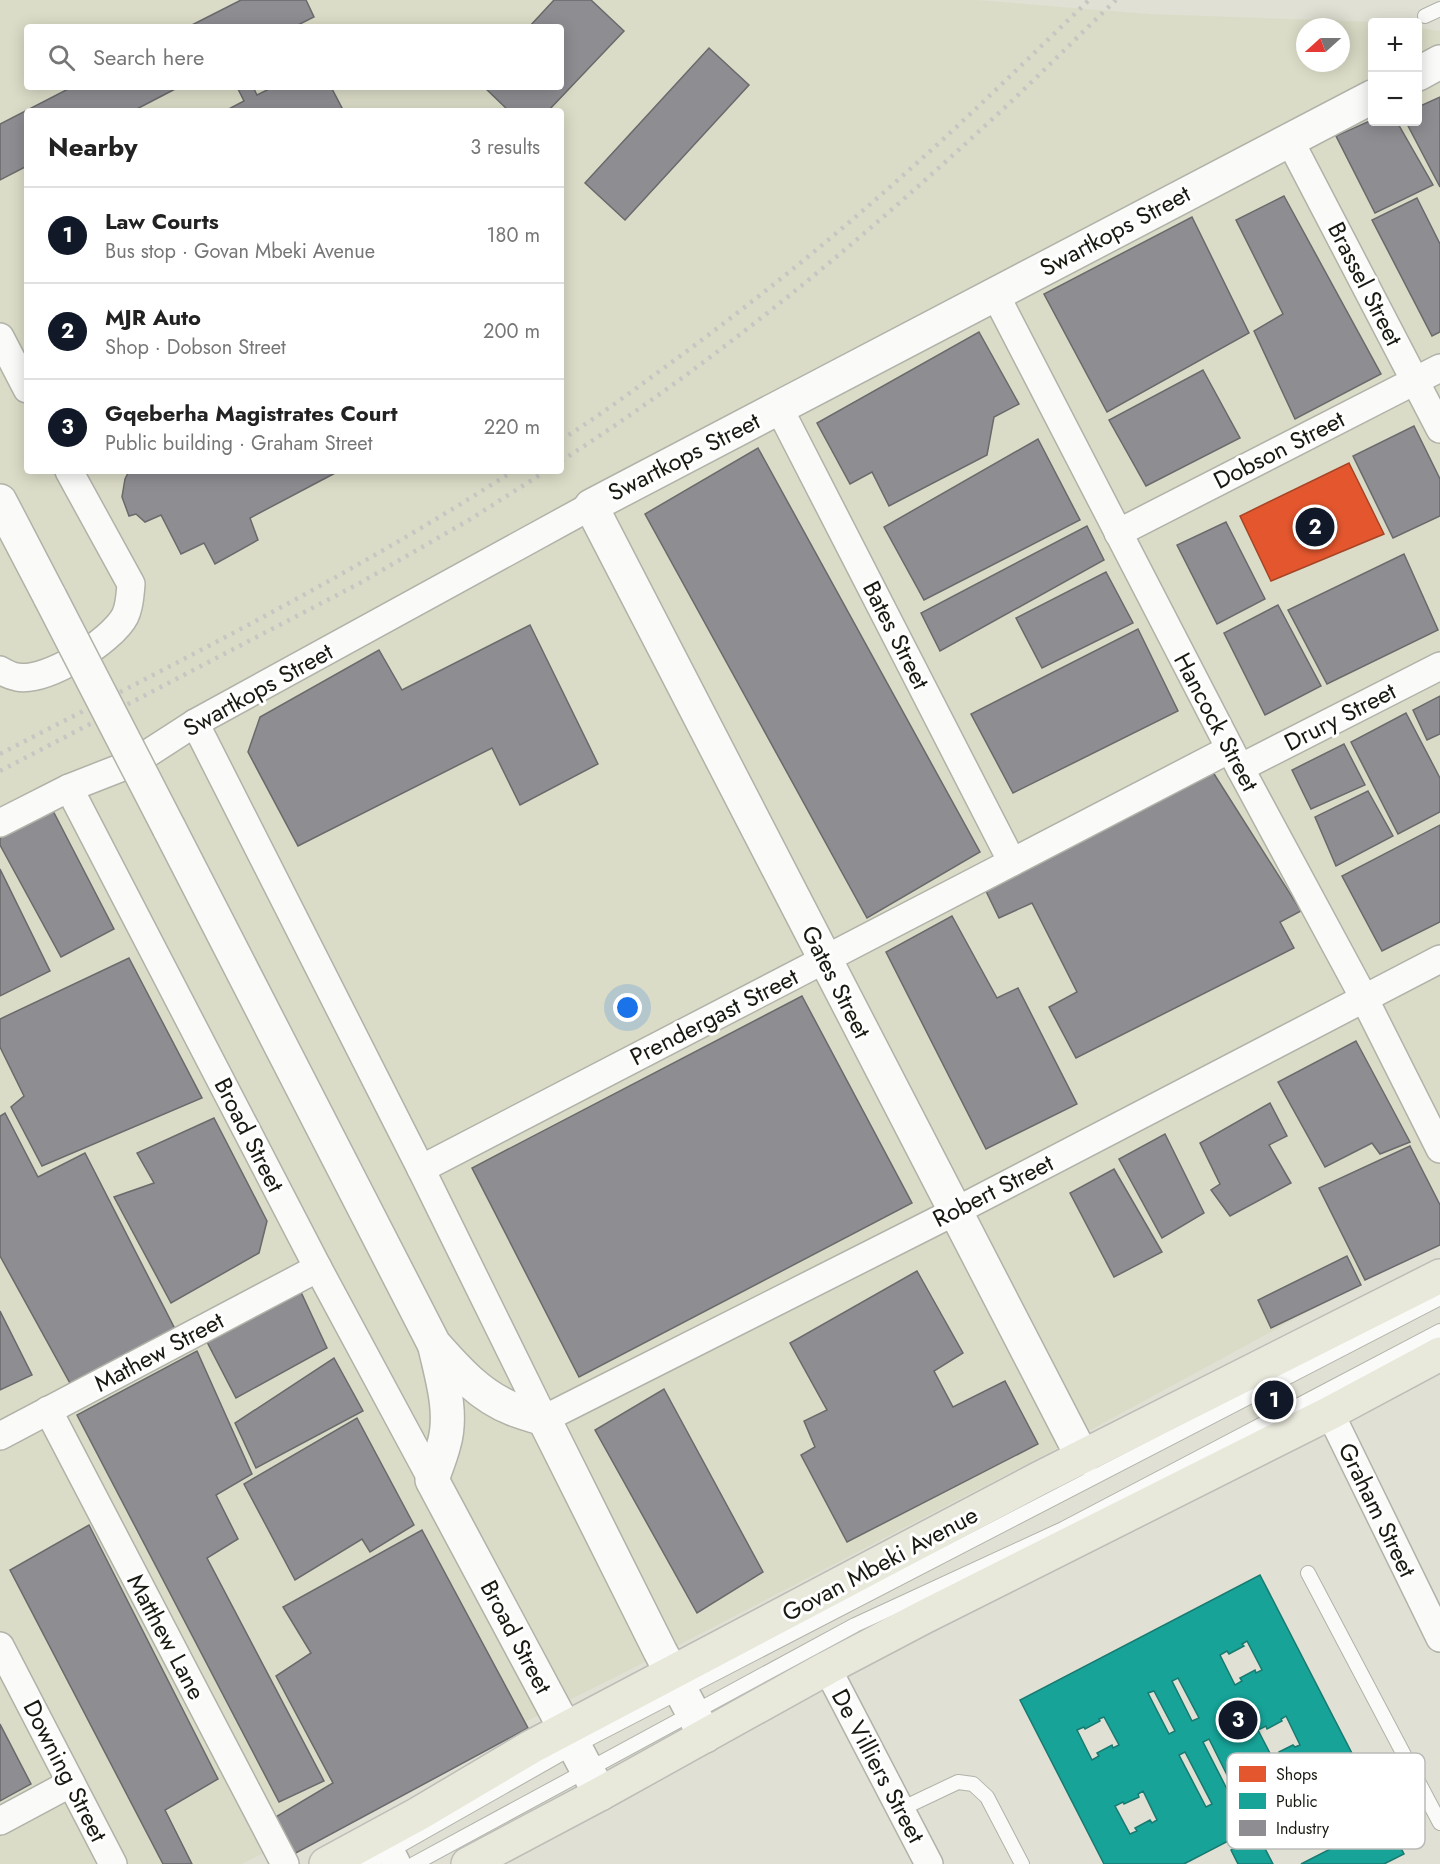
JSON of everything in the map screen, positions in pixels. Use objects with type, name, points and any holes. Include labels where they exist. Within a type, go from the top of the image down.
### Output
[{"type":"main road","name":"Govan Mbeki Avenue","points":[[326,1864],[376,1854],[582,1760],[688,1703],[1038,1479],[1440,1276]]},
{"type":"main road","name":"Govan Mbeki Avenue","points":[[468,1864],[582,1760],[688,1703],[826,1668],[1330,1413],[1440,1354]]},
{"type":"street","points":[[1422,72],[1440,62]]},
{"type":"street","name":"Swartkops Street","points":[[0,823],[69,788],[133,763],[195,723],[591,506],[1368,99]]},
{"type":"street","name":"Brassel Street","points":[[1289,139],[1440,429]]},
{"type":"street","name":"Hancock Street","points":[[995,294],[1235,759],[1364,998],[1440,1149]]},
{"type":"street","points":[[13,349],[24,380]]},
{"type":"street","name":"Dobson Street","points":[[1118,533],[1440,368]]},
{"type":"street","name":"Bates Street","points":[[779,408],[1012,862]]},
{"type":"street","points":[[0,670],[18,678],[51,672],[96,647],[113,633],[125,616],[131,584],[71,474]]},
{"type":"street","points":[[0,501],[434,1344],[475,1388],[512,1409],[544,1419]]},
{"type":"street","name":"Gates Street","points":[[591,506],[1083,1458]]},
{"type":"street","name":"Drury Street","points":[[1235,759],[1440,666]]},
{"type":"street","points":[[195,723],[421,1168],[544,1419],[688,1703]]},
{"type":"street","name":"Prendergast Street","points":[[421,1168],[1012,862],[1235,759]]},
{"type":"street","name":"Broad Street","points":[[69,788],[318,1268],[582,1760]]},
{"type":"street","name":"Robert Street","points":[[544,1419],[956,1211],[1440,959]]},
{"type":"street","name":"Mathew Street","points":[[0,1436],[318,1268]]},
{"type":"street","points":[[432,1480],[445,1443],[447,1428],[447,1406],[434,1344]]},
{"type":"street","name":"Matthew Lane","points":[[48,1410],[285,1864]]},
{"type":"street","name":"Graham Street","points":[[1330,1413],[1440,1638]]},
{"type":"street","name":"Downing Street","points":[[0,1646],[113,1864]]},
{"type":"street","name":"De Villiers Street","points":[[826,1668],[929,1864]]},
{"type":"street","points":[[0,1821],[71,1783]]},
{"type":"lane","points":[[1425,16],[1440,9]]},
{"type":"lane","points":[[688,1703],[1440,1298]]},
{"type":"lane","points":[[688,1703],[1063,1529],[1440,1331]]},
{"type":"lane","points":[[1308,1573],[1403,1753]]},
{"type":"lane","points":[[414,1864],[582,1760]]},
{"type":"lane","points":[[901,1809],[958,1782],[973,1784],[987,1797],[1022,1864]]},
{"type":"lane","points":[[1425,1795],[1440,1823]]},
{"type":"shaded area","points":[[0,0],[977,0],[1149,14],[1296,19],[1296,72],[1350,72],[1350,21],[1368,22],[1368,126],[1422,126],[1422,29],[1440,31],[1440,1240],[1063,1445],[677,1646],[242,1864],[0,1864]]},
{"type":"building: Shops","points":[[1349,463],[1384,534],[1271,581],[1240,516]]},
{"type":"building: Public","points":[[1260,1575],[1352,1753],[1279,1753],[1293,1745],[1295,1747],[1300,1745],[1286,1716],[1281,1719],[1282,1721],[1267,1729],[1266,1726],[1258,1730],[1270,1753],[1227,1753],[1227,1775],[1209,1739],[1203,1742],[1227,1789],[1227,1842],[1184,1864],[1104,1864],[1020,1700]],"holes":[[[1247,1641],[1262,1670],[1256,1673],[1255,1670],[1240,1678],[1242,1681],[1235,1685],[1220,1655],[1227,1651],[1229,1654],[1244,1646],[1242,1644]],[[1178,1678],[1199,1718],[1192,1721],[1172,1681]],[[1154,1691],[1175,1731],[1169,1734],[1148,1693]],[[1104,1717],[1119,1745],[1113,1748],[1112,1745],[1097,1753],[1099,1756],[1092,1760],[1077,1730],[1084,1727],[1085,1729],[1100,1721],[1099,1719]],[[1185,1752],[1212,1804],[1206,1807],[1179,1755]],[[1143,1791],[1157,1820],[1152,1823],[1150,1820],[1135,1828],[1137,1831],[1130,1834],[1115,1806],[1139,1797],[1138,1794]]]},
{"type":"building: Public","points":[[1265,1849],[1273,1864],[1238,1864],[1231,1850]]},
{"type":"building: Public","points":[[1330,1849],[1401,1849],[1404,1854],[1384,1864],[1301,1864]]},
{"type":"building: Industry","points":[[241,0],[306,0],[314,17],[300,24],[194,24]]},
{"type":"building: Industry","points":[[554,0],[591,0],[624,31],[551,108],[506,108],[487,90],[564,90],[564,24],[532,24]]},
{"type":"building: Industry","points":[[709,48],[749,85],[625,220],[585,183]]},
{"type":"building: Industry","points":[[66,90],[173,90],[139,108],[31,108]]},
{"type":"building: Industry","points":[[238,90],[254,90],[257,95],[267,90],[333,90],[342,108],[231,108],[244,101]]},
{"type":"building: Industry","points":[[1440,97],[1440,187],[1408,126],[1422,126],[1422,105]]},
{"type":"building: Industry","points":[[24,112],[24,168],[0,180],[0,124]]},
{"type":"building: Industry","points":[[1368,122],[1368,126],[1399,126],[1433,185],[1375,213],[1336,136]]},
{"type":"building: Industry","points":[[1284,196],[1381,374],[1295,419],[1254,331],[1283,314],[1236,220]]},
{"type":"building: Industry","points":[[1417,198],[1440,244],[1440,332],[1432,336],[1372,220]]},
{"type":"building: Industry","points":[[1192,217],[1249,333],[1107,412],[1044,294]]},
{"type":"building: Industry","points":[[979,332],[1019,404],[994,417],[987,455],[889,506],[872,472],[850,484],[817,423]]},
{"type":"building: Industry","points":[[1203,370],[1240,438],[1146,486],[1109,420]]},
{"type":"building: Industry","points":[[1414,426],[1440,479],[1440,516],[1393,538],[1353,456]]},
{"type":"building: Industry","points":[[1038,439],[1080,520],[924,600],[884,527]]},
{"type":"building: Industry","points":[[758,448],[980,852],[867,918],[645,514]]},
{"type":"building: Industry","points":[[128,474],[333,474],[250,518],[258,540],[215,564],[204,543],[181,554],[161,515],[145,522],[136,514],[129,516],[122,497]]},
{"type":"building: Industry","points":[[1226,522],[1265,599],[1217,624],[1177,545]]},
{"type":"building: Industry","points":[[1087,526],[1104,560],[940,651],[921,613]]},
{"type":"building: Industry","points":[[1404,554],[1438,630],[1327,684],[1288,610]]},
{"type":"building: Industry","points":[[1106,572],[1133,623],[1042,668],[1016,618]]},
{"type":"building: Industry","points":[[1278,605],[1321,686],[1265,715],[1224,633]]},
{"type":"building: Industry","points":[[530,625],[598,764],[520,805],[492,748],[298,846],[248,752],[260,717],[379,650],[402,690]]},
{"type":"building: Industry","points":[[1138,629],[1178,711],[1013,793],[971,714]]},
{"type":"building: Industry","points":[[1440,696],[1440,734],[1427,740],[1413,710]]},
{"type":"building: Industry","points":[[1406,713],[1440,778],[1440,812],[1398,834],[1351,742]]},
{"type":"building: Industry","points":[[1344,744],[1365,785],[1311,809],[1292,770]]},
{"type":"building: Industry","points":[[1209,766],[1301,911],[1280,922],[1294,948],[1076,1058],[1049,1007],[1077,992],[1032,903],[999,918],[985,889]]},
{"type":"building: Industry","points":[[1368,791],[1393,836],[1336,866],[1315,817]]},
{"type":"building: Industry","points":[[50,805],[114,929],[61,957],[0,845],[0,829]]},
{"type":"building: Industry","points":[[1440,825],[1440,922],[1382,951],[1342,876]]},
{"type":"building: Industry","points":[[0,869],[50,971],[0,996]]},
{"type":"building: Industry","points":[[952,916],[997,998],[1018,988],[1077,1104],[986,1149],[886,952]]},
{"type":"building: Industry","points":[[129,958],[202,1098],[42,1166],[11,1107],[24,1096],[0,1047],[0,1019]]},
{"type":"building: Industry","points":[[802,996],[912,1203],[579,1377],[472,1168]]},
{"type":"building: Industry","points":[[1356,1041],[1410,1142],[1380,1154],[1372,1143],[1325,1167],[1278,1082]]},
{"type":"building: Industry","points":[[1270,1103],[1287,1136],[1269,1145],[1291,1183],[1230,1216],[1211,1190],[1220,1184],[1200,1143]]},
{"type":"building: Industry","points":[[5,1113],[38,1177],[85,1153],[175,1329],[71,1385],[0,1256],[0,1116]]},
{"type":"building: Industry","points":[[214,1118],[267,1221],[259,1253],[171,1303],[114,1197],[154,1183],[137,1153]]},
{"type":"building: Industry","points":[[1165,1134],[1204,1213],[1162,1238],[1119,1159]]},
{"type":"building: Industry","points":[[1410,1146],[1440,1205],[1440,1245],[1365,1280],[1319,1188]]},
{"type":"building: Industry","points":[[1114,1169],[1162,1252],[1114,1277],[1070,1193]]},
{"type":"building: Industry","points":[[1347,1256],[1361,1285],[1271,1328],[1258,1300]]},
{"type":"building: Industry","points":[[917,1271],[963,1353],[934,1371],[953,1407],[1005,1381],[1038,1444],[847,1542],[801,1455],[815,1447],[804,1421],[827,1410],[790,1343]]},
{"type":"building: Industry","points":[[300,1290],[327,1348],[236,1398],[206,1340]]},
{"type":"building: Industry","points":[[0,1311],[32,1375],[0,1390]]},
{"type":"building: Industry","points":[[197,1351],[252,1474],[216,1495],[238,1539],[207,1558],[324,1781],[279,1802],[77,1415]]},
{"type":"building: Industry","points":[[334,1358],[363,1411],[256,1468],[235,1423]]},
{"type":"building: Industry","points":[[664,1389],[763,1572],[697,1613],[595,1430]]},
{"type":"building: Industry","points":[[357,1418],[414,1525],[370,1552],[362,1539],[295,1580],[244,1484]]},
{"type":"building: Industry","points":[[89,1525],[218,1779],[165,1810],[192,1864],[163,1864],[10,1570]]},
{"type":"building: Industry","points":[[422,1530],[528,1728],[294,1854],[274,1818],[333,1783],[276,1676],[311,1653],[283,1607]]},
{"type":"building: Industry","points":[[0,1724],[31,1784],[0,1801]]},
{"type":"railway","points":[[564,438],[691,348],[823,244],[940,142],[1089,0]]},
{"type":"railway","points":[[564,459],[674,384],[835,258],[938,169],[1116,0]]},
{"type":"railway","points":[[0,754],[196,653],[324,583],[451,510],[508,474]]},
{"type":"railway","points":[[0,771],[360,583],[469,520],[541,474]]},
{"type":"place","name":"MJR Auto","points":[[1315,527]]},
{"type":"place","name":"Law Courts","points":[[1274,1400]]},
{"type":"place","name":"Gqeberha Magistrates Court","points":[[1238,1720]]}]
